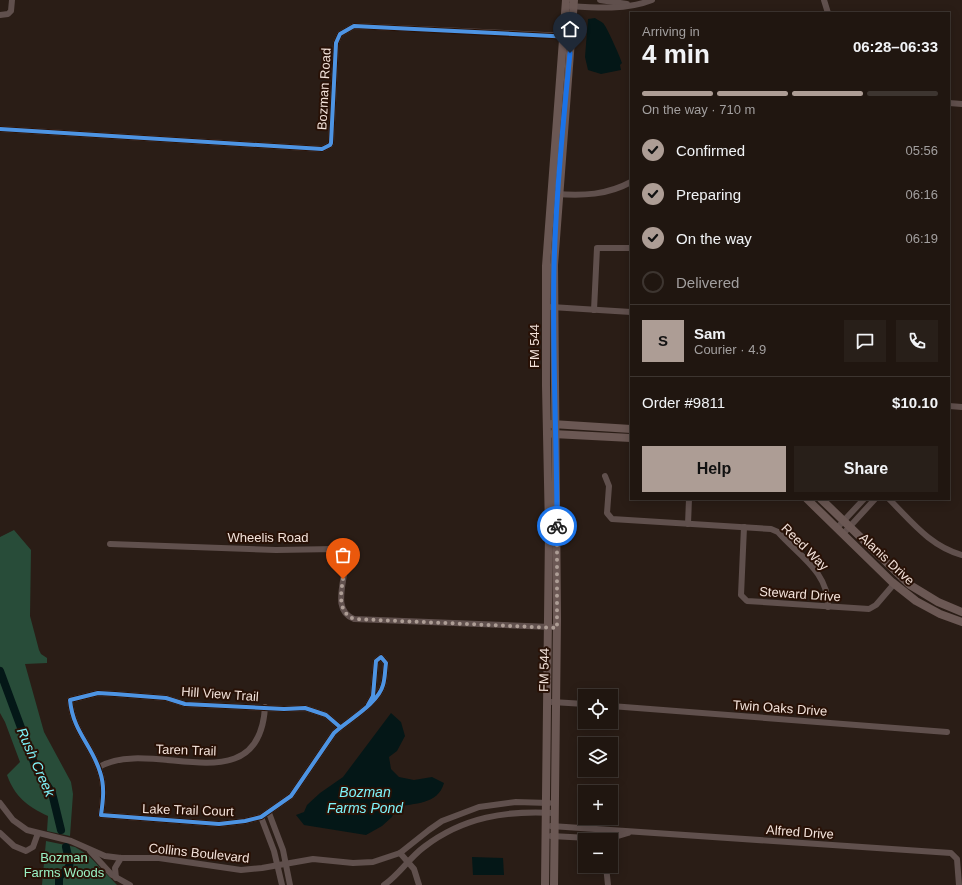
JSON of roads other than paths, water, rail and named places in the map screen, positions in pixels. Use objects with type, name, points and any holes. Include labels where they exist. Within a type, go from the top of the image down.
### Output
[{"type":"main road","name":"FM 544","points":[[554,885],[556,702],[546,386],[563,36],[570,3]]},
{"type":"main road","name":"FM 544","points":[[555,194],[572,37],[570,3]]},
{"type":"main road","name":"FM 544","points":[[545,885],[547,701],[553,627],[557,434],[550,307]]},
{"type":"main road","points":[[548,424],[630,429]]},
{"type":"main road","points":[[548,434],[630,438]]},
{"type":"main road","name":"Alanis Drive","points":[[807,500],[894,584],[916,601],[940,614],[962,622]]},
{"type":"main road","name":"Alanis Drive","points":[[822,500],[910,585],[938,602],[962,612]]},
{"type":"street","points":[[0,15],[8,14],[11,11],[12,0]]},
{"type":"street","points":[[600,0],[633,3]]},
{"type":"street","points":[[570,3],[617,7],[652,0]]},
{"type":"street","points":[[824,0],[828,12]]},
{"type":"street","name":"Bozman Road","points":[[0,129],[322,149],[330,146],[331,143],[336,43],[340,34],[354,26],[572,37]]},
{"type":"street","points":[[950,103],[962,104]]},
{"type":"street","points":[[555,194],[593,195],[611,191],[630,182]]},
{"type":"street","points":[[594,310],[597,248],[630,248]]},
{"type":"street","points":[[550,307],[630,312]]},
{"type":"street","points":[[950,406],[962,407]]},
{"type":"street","name":"Reed Way","points":[[605,476],[609,486],[607,513],[614,519],[771,528],[778,532],[815,569],[822,579],[827,590],[828,607]]},
{"type":"street","points":[[688,524],[690,500]]},
{"type":"street","points":[[840,532],[863,500]]},
{"type":"street","points":[[847,524],[874,500]]},
{"type":"street","points":[[890,500],[934,544],[949,552],[962,555]]},
{"type":"street","name":"Steward Drive","points":[[744,527],[741,593],[743,599],[747,601],[828,607],[873,608],[894,584]]},
{"type":"street","name":"Wheelis Road","points":[[110,544],[276,550],[335,548],[342,553],[345,563],[341,605],[346,614],[354,619],[553,627]]},
{"type":"street","name":"Lake Trail Court","points":[[98,767],[103,781],[101,816],[219,824],[245,821],[261,817],[269,813],[291,796],[328,741],[340,727],[368,705],[377,697],[383,686],[386,663],[381,657],[376,661],[373,696],[368,705]]},
{"type":"street","name":"Hill View Trail","points":[[98,767],[74,721],[70,700],[98,694],[115,694],[166,698],[185,704],[305,708],[326,715],[340,727]]},
{"type":"street","points":[[547,701],[578,704]]},
{"type":"street","name":"Taren Trail","points":[[98,767],[107,762],[127,758],[212,763],[233,760],[245,754],[255,744],[261,733],[264,722],[265,707]]},
{"type":"street","name":"Twin Oaks Drive","points":[[618,707],[946,732]]},
{"type":"street","name":"Collins Boulevard","points":[[0,803],[13,820],[23,827],[38,833],[71,840],[105,856],[121,858],[166,859],[241,870],[313,859],[353,863],[373,862],[400,853],[442,821],[460,814],[494,804],[516,802],[555,803]]},
{"type":"street","points":[[269,813],[283,850],[290,885]]},
{"type":"street","points":[[384,885],[407,861],[437,838],[464,824],[502,813],[555,813]]},
{"type":"street","points":[[460,814],[464,824]]},
{"type":"street","points":[[261,817],[274,851],[282,885]]},
{"type":"street","name":"Alfred Drive","points":[[546,826],[952,853],[955,855],[957,861],[959,885]]},
{"type":"street","name":"Alfred Drive","points":[[618,835],[636,832]]},
{"type":"street","points":[[0,833],[14,846],[26,851],[33,847],[38,833]]},
{"type":"street","name":"Alfred Drive","points":[[546,835],[578,838]]},
{"type":"street","name":"Collins Boulevard","points":[[90,850],[116,878],[130,885]]},
{"type":"street","points":[[400,853],[414,869],[419,885]]},
{"type":"street","points":[[116,878],[115,868],[121,858]]},
{"type":"street","points":[[607,873],[608,885]]},
{"type":"water","points":[[595,18],[603,23],[607,30],[622,63],[620,65],[621,70],[601,74],[588,70],[585,57],[588,19]]},
{"type":"water","name":"Bozman Farms Pond","points":[[391,713],[401,722],[405,736],[397,751],[389,757],[391,769],[399,777],[414,780],[432,777],[444,783],[441,790],[431,799],[424,802],[396,807],[392,817],[382,826],[366,835],[304,825],[296,815],[304,812],[307,805],[320,793],[343,777]]},
{"type":"water","points":[[472,857],[503,858],[504,875],[473,875]]},
{"type":"waterway","name":"Rush Creek","points":[[0,671],[36,768],[52,793],[61,830]]},
{"type":"waterway","name":"Rush Creek","points":[[59,885],[59,877],[70,864],[66,847]]},
{"type":"park label","name":"Bozman Farms Woods","points":[[64,864]]}]
